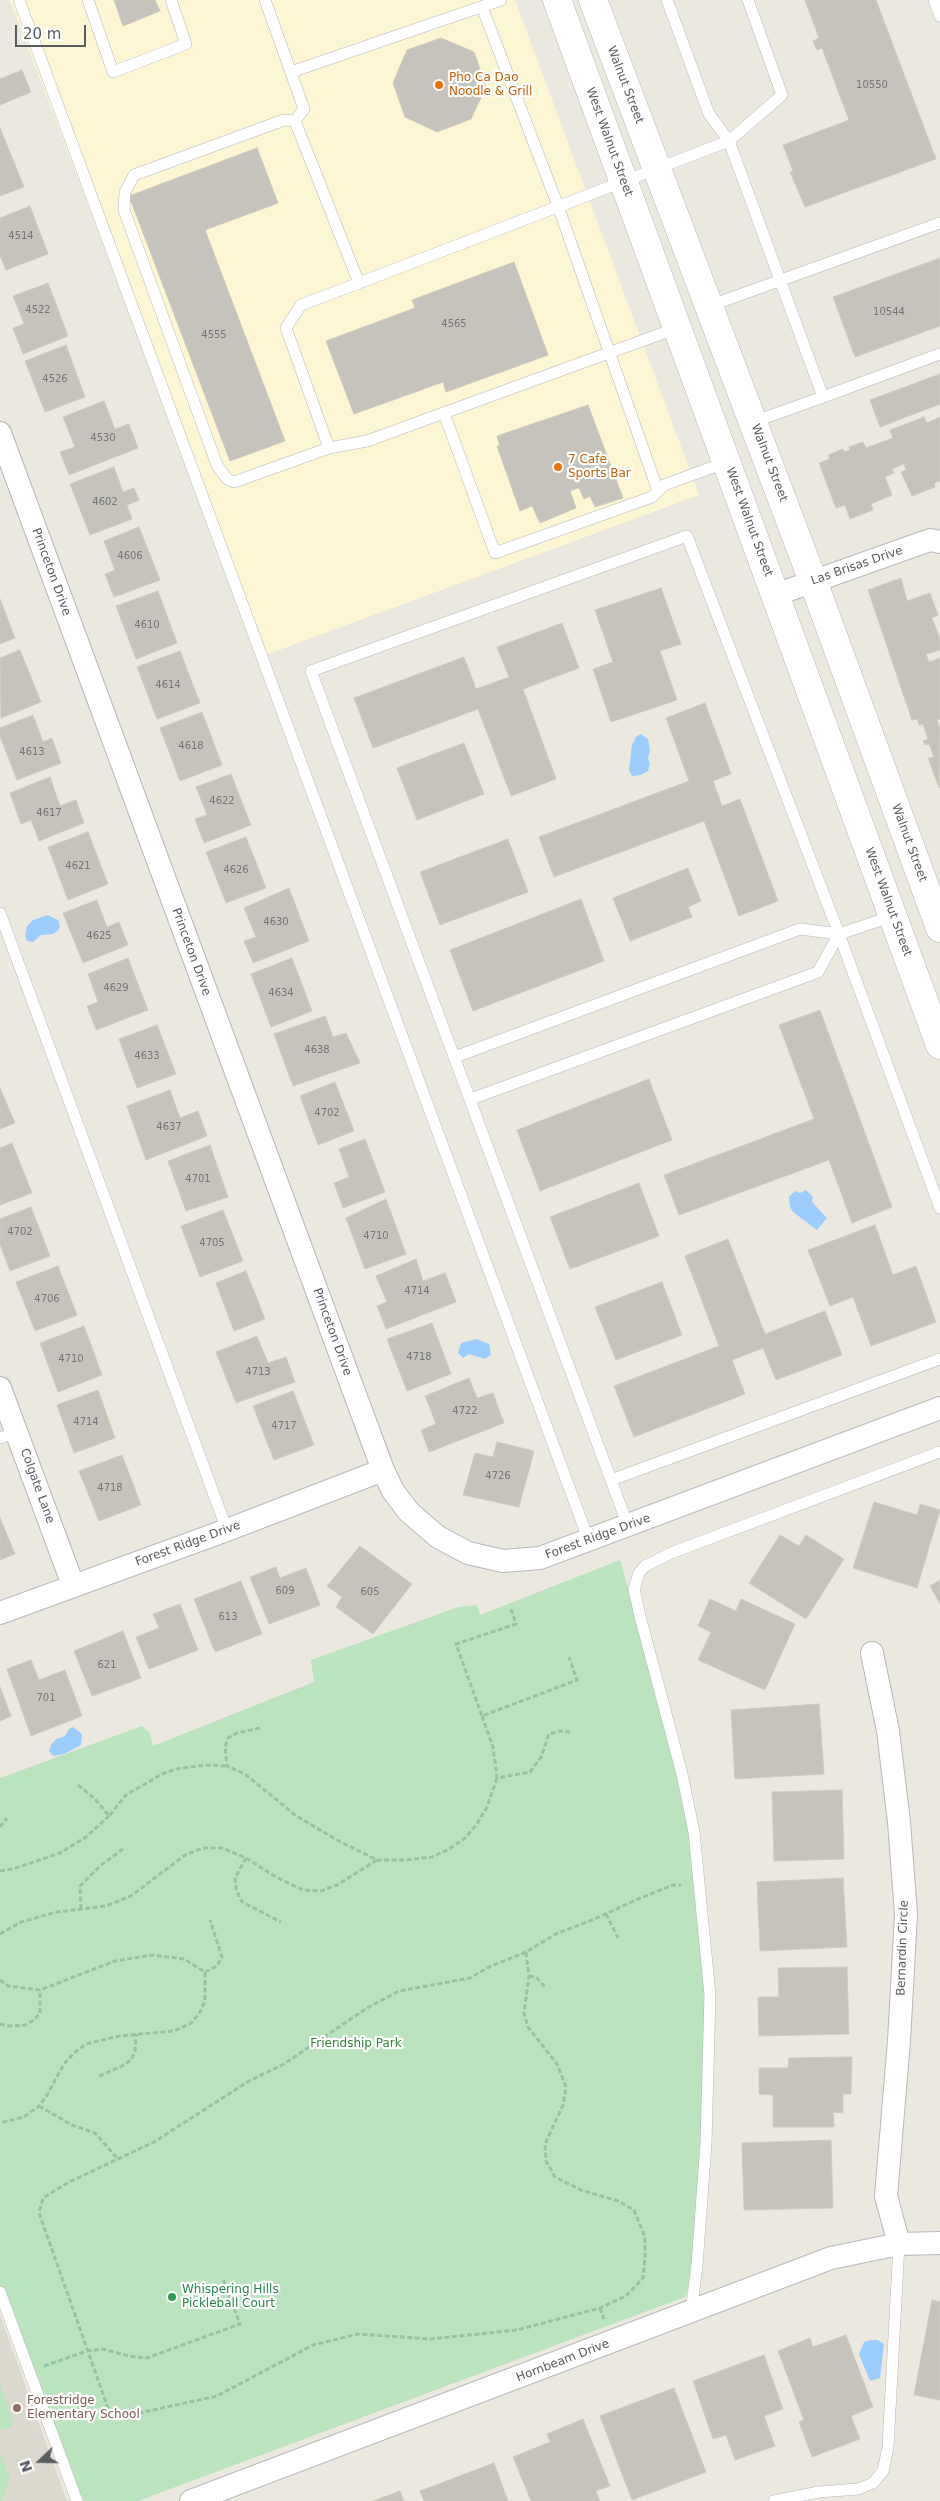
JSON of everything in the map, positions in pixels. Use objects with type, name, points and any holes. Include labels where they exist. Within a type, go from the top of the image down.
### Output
[{"type":"main road","name":"West Walnut Street","points":[[557,0],[940,1044]]},
{"type":"main road","name":"Walnut Street","points":[[593,0],[814,581],[940,928]]},
{"type":"main road","points":[[893,916],[931,903]]},
{"type":"street","name":"Princeton Drive","points":[[0,433],[383,1470]]},
{"type":"street","name":"Las Brisas Drive","points":[[775,594],[930,540],[940,542]]},
{"type":"street","name":"Colgate Lane","points":[[0,1388],[8,1435],[73,1585]]},
{"type":"street","name":"Forest Ridge Drive","points":[[0,1613],[227,1530],[383,1470],[393,1491],[409,1512],[438,1537],[468,1553],[503,1561],[540,1558],[940,1408]]},
{"type":"street","name":"Bernardin Circle","points":[[872,1653],[888,1731],[899,1822],[906,1914],[900,2041],[886,2196],[899,2244]]},
{"type":"street","name":"Hornbeam Drive","points":[[190,2501],[831,2258],[899,2244],[940,2243]]},
{"type":"lane","points":[[19,0],[589,1541]]},
{"type":"lane","points":[[88,0],[113,72],[186,44],[171,0]]},
{"type":"lane","points":[[265,0],[304,109],[295,121]]},
{"type":"lane","points":[[291,72],[502,0]]},
{"type":"lane","points":[[667,0],[709,114],[729,141],[823,397]]},
{"type":"lane","points":[[329,448],[286,328],[302,305],[729,141],[782,95],[748,0]]},
{"type":"lane","points":[[934,0],[940,16]]},
{"type":"lane","points":[[482,7],[558,206],[658,491]]},
{"type":"lane","points":[[295,121],[284,120],[134,175],[125,192],[124,210],[217,465],[227,479],[234,482],[329,448],[367,441],[677,328]]},
{"type":"lane","points":[[295,121],[359,283]]},
{"type":"lane","points":[[709,306],[940,223]]},
{"type":"lane","points":[[753,422],[940,354]]},
{"type":"lane","points":[[444,413],[495,553],[652,497],[664,485],[726,462]]},
{"type":"lane","points":[[628,1526],[311,672],[687,536],[839,934],[940,1208]]},
{"type":"lane","points":[[0,913],[227,1530]]},
{"type":"lane","points":[[455,1058],[800,929],[839,934],[893,916]]},
{"type":"lane","points":[[471,1099],[818,972],[839,934]]},
{"type":"lane","points":[[611,1480],[940,1359]]},
{"type":"lane","points":[[691,2312],[697,2265],[706,2143],[710,1995],[694,1832],[682,1774],[650,1658],[634,1589],[639,1573],[645,1566],[671,1553],[940,1452]]},
{"type":"lane","points":[[774,2501],[819,2492],[858,2489],[873,2483],[882,2471],[888,2446],[899,2244]]},
{"type":"lane","points":[[0,2292],[77,2501]]},
{"type":"path","points":[[0,1871],[13,1869],[60,1853],[86,1837],[109,1816],[126,1795],[162,1774],[176,1769],[206,1765],[227,1766],[246,1774],[295,1815],[337,1840],[377,1860],[405,1860],[432,1856],[449,1849],[465,1838],[477,1824],[487,1807],[497,1778],[493,1747],[456,1644],[516,1624],[511,1609]]},
{"type":"path","points":[[482,1716],[577,1680],[569,1657]]},
{"type":"path","points":[[227,1766],[225,1747],[228,1738],[237,1733],[260,1728]]},
{"type":"path","points":[[497,1778],[530,1772],[541,1756],[549,1734],[560,1730],[570,1732]]},
{"type":"path","points":[[78,1785],[95,1799],[109,1816]]},
{"type":"path","points":[[0,1827],[7,1818]]},
{"type":"path","points":[[0,1934],[21,1922],[57,1912],[106,1906],[131,1896],[185,1855],[203,1848],[222,1848],[246,1858],[276,1877],[302,1890],[321,1891],[337,1885],[377,1860]]},
{"type":"path","points":[[80,1910],[80,1886],[100,1866],[123,1849]]},
{"type":"path","points":[[246,1858],[235,1878],[236,1889],[242,1902],[281,1922]]},
{"type":"path","points":[[526,1952],[529,1976],[524,2013],[528,2028],[557,2064],[566,2087],[563,2105],[545,2144],[546,2161],[555,2177],[581,2190],[618,2201],[634,2210],[645,2237],[643,2278],[626,2296],[600,2308],[517,2330],[431,2339],[358,2334],[313,2345],[216,2396],[121,2417],[108,2408],[38,2213],[43,2198],[69,2182],[154,2142],[249,2082],[284,2064],[367,2008],[399,1991],[470,1978],[489,1967],[526,1952],[556,1934],[673,1885],[699,1883]]},
{"type":"path","points":[[606,1914],[618,1938]]},
{"type":"path","points":[[205,1972],[217,1966],[222,1956],[210,1920]]},
{"type":"path","points":[[0,1980],[8,1986],[40,1990],[133,1957],[152,1955],[184,1959],[205,1972]]},
{"type":"path","points":[[0,2123],[24,2118],[39,2106],[64,2064],[74,2052],[86,2044],[136,2034],[174,2031],[191,2023],[199,2014],[205,2002],[205,1972]]},
{"type":"path","points":[[529,1976],[536,1977],[545,1987]]},
{"type":"path","points":[[0,2024],[10,2026],[26,2025],[34,2020],[40,2013],[40,1990]]},
{"type":"path","points":[[100,2076],[131,2060],[135,2052],[136,2034]]},
{"type":"path","points":[[39,2106],[72,2125],[95,2133],[118,2159]]},
{"type":"path","points":[[29,2371],[87,2351],[103,2349],[129,2356],[147,2358],[240,2324],[223,2279]]},
{"type":"shaded area","points":[[10,0],[515,0],[699,495],[260,657]]},
{"type":"shaded area","name":"Forestridge Elementary School","points":[[0,2315],[67,2501],[0,2501]]},
{"type":"green space","name":"Friendship Park","points":[[620,1560],[682,1774],[710,1995],[697,2265],[685,2297],[138,2501],[81,2501],[0,2292],[0,1778],[142,1726],[150,1733],[153,1746],[314,1682],[311,1660],[458,1607],[477,1605],[480,1615]]},
{"type":"green space","points":[[0,2384],[14,2423],[7,2429],[0,2429]]},
{"type":"green space","points":[[0,2452],[10,2478],[2,2501],[0,2501]]},
{"type":"water","points":[[641,734],[648,739],[650,751],[648,758],[650,764],[648,771],[641,775],[632,776],[629,770],[632,745],[636,737]]},
{"type":"water","points":[[48,915],[58,920],[60,926],[58,931],[53,934],[41,935],[33,942],[27,941],[25,935],[27,926],[33,920]]},
{"type":"water","points":[[806,1190],[813,1197],[812,1202],[827,1218],[817,1230],[793,1212],[790,1207],[789,1197],[795,1191],[800,1193]]},
{"type":"water","points":[[476,1339],[489,1344],[491,1355],[485,1359],[469,1354],[463,1358],[458,1353],[461,1343]]},
{"type":"water","points":[[73,1727],[82,1734],[81,1745],[64,1754],[53,1756],[49,1751],[51,1745],[56,1739],[65,1736],[69,1729]]},
{"type":"water","points":[[878,2340],[884,2344],[880,2378],[870,2381],[859,2354],[864,2342]]},
{"type":"building","points":[[114,0],[155,0],[160,11],[123,26]]},
{"type":"building","points":[[805,0],[876,0],[936,159],[805,207],[790,172],[793,171],[783,145],[849,120],[822,48],[817,50],[813,41],[819,38]]},
{"type":"building","name":"Pho Ca Dao Noodle & Grill","points":[[441,38],[474,52],[486,87],[471,119],[437,132],[405,117],[393,83],[407,50]]},
{"type":"building","points":[[22,70],[31,92],[0,105],[0,79]]},
{"type":"building","points":[[0,128],[24,187],[0,196]]},
{"type":"building","points":[[257,148],[278,203],[205,230],[285,441],[230,461],[129,196]]},
{"type":"building","points":[[30,206],[48,254],[6,270],[0,256],[0,218]]},
{"type":"building","points":[[940,258],[940,326],[855,357],[833,297]]},
{"type":"building","points":[[514,262],[548,355],[446,392],[443,382],[354,414],[326,341],[415,308],[412,300]]},
{"type":"building","points":[[48,283],[68,336],[23,354],[13,328],[24,324],[13,296]]},
{"type":"building","points":[[66,345],[85,397],[45,412],[25,361]]},
{"type":"building","points":[[940,374],[940,404],[880,427],[870,400]]},
{"type":"building","points":[[104,401],[115,429],[129,424],[138,448],[69,475],[60,452],[75,447],[63,417]]},
{"type":"building","name":"7 Cafe Sports Bar","points":[[588,405],[623,498],[595,507],[590,496],[584,499],[579,488],[570,491],[576,508],[540,523],[532,506],[520,511],[497,446],[500,446],[497,436]]},
{"type":"building","points":[[924,417],[927,423],[940,417],[940,481],[934,483],[935,487],[912,496],[901,472],[906,470],[904,464],[892,469],[894,473],[885,477],[892,495],[871,504],[873,510],[850,519],[845,505],[836,508],[819,463],[830,459],[828,455],[843,449],[844,452],[850,450],[849,447],[863,442],[866,448],[893,438],[890,430]]},
{"type":"building","points":[[114,467],[123,492],[134,488],[139,500],[127,505],[132,519],[90,535],[70,484]]},
{"type":"building","points":[[139,527],[160,580],[114,597],[105,574],[115,570],[104,541]]},
{"type":"building","points":[[901,578],[907,601],[930,593],[938,615],[932,618],[940,639],[940,650],[926,654],[929,662],[940,658],[940,719],[937,720],[940,730],[939,788],[928,758],[934,757],[929,744],[925,745],[923,741],[928,739],[923,724],[919,725],[917,719],[912,720],[868,590]]},
{"type":"building","points":[[661,588],[681,644],[660,651],[677,700],[611,722],[593,669],[613,662],[595,610]]},
{"type":"building","points":[[158,591],[177,643],[136,659],[116,606]]},
{"type":"building","points":[[0,599],[15,638],[0,644]]},
{"type":"building","points":[[562,623],[579,668],[523,689],[556,779],[511,796],[478,709],[373,748],[354,698],[464,657],[476,689],[509,677],[497,647]]},
{"type":"building","points":[[20,650],[41,702],[1,718],[0,658]]},
{"type":"building","points":[[180,651],[200,703],[157,719],[137,667]]},
{"type":"building","points":[[705,703],[731,774],[713,781],[722,806],[740,799],[778,901],[739,916],[704,821],[554,877],[539,837],[689,781],[666,718]]},
{"type":"building","points":[[202,712],[222,765],[180,781],[160,728]]},
{"type":"building","points":[[33,715],[43,742],[52,738],[61,763],[17,780],[0,736],[0,728]]},
{"type":"building","points":[[464,743],[484,794],[417,820],[397,768]]},
{"type":"building","points":[[231,774],[251,825],[204,843],[195,819],[207,815],[196,787]]},
{"type":"building","points":[[50,777],[60,806],[76,800],[84,823],[39,841],[31,820],[21,824],[10,793]]},
{"type":"building","points":[[88,832],[108,884],[68,900],[48,847]]},
{"type":"building","points":[[246,837],[266,888],[226,903],[206,852]]},
{"type":"building","points":[[508,839],[528,892],[440,925],[420,872]]},
{"type":"building","points":[[688,868],[701,901],[688,907],[692,917],[630,941],[613,898]]},
{"type":"building","points":[[289,888],[309,941],[253,963],[244,941],[256,937],[244,908]]},
{"type":"building","points":[[581,899],[604,961],[473,1011],[450,950]]},
{"type":"building","points":[[97,900],[107,927],[119,922],[128,945],[83,963],[63,913]]},
{"type":"building","points":[[128,958],[148,1010],[96,1030],[87,1006],[98,1002],[88,974]]},
{"type":"building","points":[[292,958],[312,1011],[271,1027],[251,974]]},
{"type":"building","points":[[820,1010],[892,1207],[852,1223],[829,1160],[679,1215],[664,1175],[814,1119],[779,1025]]},
{"type":"building","points":[[325,1016],[333,1037],[346,1033],[360,1063],[293,1086],[274,1034]]},
{"type":"building","points":[[157,1025],[176,1074],[137,1088],[119,1039]]},
{"type":"building","points":[[649,1079],[672,1140],[540,1191],[517,1130]]},
{"type":"building","points":[[335,1082],[354,1131],[318,1145],[300,1096]]},
{"type":"building","points":[[0,1088],[15,1123],[0,1129]]},
{"type":"building","points":[[170,1090],[180,1118],[198,1111],[207,1136],[146,1160],[127,1106]]},
{"type":"building","points":[[365,1139],[385,1192],[343,1208],[334,1183],[349,1177],[339,1149]]},
{"type":"building","points":[[12,1143],[32,1193],[0,1205],[0,1148]]},
{"type":"building","points":[[210,1145],[228,1197],[186,1211],[168,1161]]},
{"type":"building","points":[[639,1183],[659,1236],[570,1269],[550,1217]]},
{"type":"building","points":[[386,1199],[406,1254],[365,1269],[346,1218]]},
{"type":"building","points":[[31,1207],[50,1256],[10,1271],[0,1244],[0,1219]]},
{"type":"building","points":[[223,1210],[243,1261],[200,1277],[181,1226]]},
{"type":"building","points":[[875,1225],[893,1275],[916,1266],[936,1322],[871,1346],[853,1297],[830,1306],[808,1250]]},
{"type":"building","points":[[728,1239],[765,1334],[825,1311],[842,1355],[776,1380],[763,1348],[732,1360],[745,1394],[634,1437],[614,1386],[719,1346],[685,1256]]},
{"type":"building","points":[[416,1259],[423,1281],[445,1273],[456,1302],[386,1329],[377,1306],[387,1302],[376,1276]]},
{"type":"building","points":[[58,1266],[77,1315],[35,1331],[16,1282]]},
{"type":"building","points":[[246,1271],[265,1319],[234,1331],[216,1283]]},
{"type":"building","points":[[662,1282],[682,1335],[616,1360],[595,1307]]},
{"type":"building","points":[[432,1323],[451,1374],[407,1391],[387,1339]]},
{"type":"building","points":[[84,1326],[102,1375],[58,1392],[40,1343]]},
{"type":"building","points":[[257,1336],[268,1363],[286,1357],[295,1382],[236,1403],[216,1352]]},
{"type":"building","points":[[469,1378],[477,1398],[493,1393],[504,1423],[429,1452],[421,1430],[436,1424],[425,1396]]},
{"type":"building","points":[[98,1390],[115,1438],[74,1453],[57,1405]]},
{"type":"building","points":[[293,1391],[314,1445],[274,1460],[253,1406]]},
{"type":"building","points":[[497,1442],[534,1451],[519,1507],[463,1495],[475,1453],[493,1457]]},
{"type":"building","points":[[122,1455],[141,1505],[99,1521],[79,1471]]},
{"type":"building","points":[[874,1502],[917,1515],[920,1504],[940,1510],[917,1588],[853,1568]]},
{"type":"building","points":[[0,1518],[15,1554],[0,1560]]},
{"type":"building","points":[[780,1535],[799,1546],[806,1535],[844,1559],[806,1619],[749,1583]]},
{"type":"building","points":[[360,1546],[412,1584],[373,1634],[336,1607],[342,1597],[327,1586]]},
{"type":"building","points":[[276,1567],[280,1578],[306,1568],[320,1605],[269,1624],[250,1577]]},
{"type":"building","points":[[940,1580],[940,1604],[930,1586]]},
{"type":"building","points":[[241,1581],[262,1634],[215,1652],[194,1599]]},
{"type":"building","points":[[710,1599],[736,1611],[741,1599],[795,1624],[765,1690],[698,1660],[711,1632],[698,1626]]},
{"type":"building","points":[[180,1604],[198,1650],[149,1669],[136,1637],[159,1628],[153,1614]]},
{"type":"building","points":[[123,1631],[141,1678],[92,1696],[74,1651]]},
{"type":"building","points":[[31,1660],[39,1680],[65,1670],[82,1716],[31,1736],[7,1669]]},
{"type":"building","points":[[0,1687],[11,1716],[0,1721]]},
{"type":"building","points":[[819,1704],[824,1774],[735,1779],[731,1710]]},
{"type":"building","points":[[842,1790],[844,1859],[774,1861],[772,1792]]},
{"type":"building","points":[[843,1878],[847,1947],[760,1951],[757,1882]]},
{"type":"building","points":[[847,1967],[849,2034],[759,2036],[758,1997],[779,1997],[778,1968]]},
{"type":"building","points":[[852,2057],[851,2094],[843,2094],[843,2113],[833,2112],[834,2127],[773,2127],[773,2095],[759,2094],[759,2068],[788,2068],[789,2058]]},
{"type":"building","points":[[831,2140],[833,2208],[744,2210],[742,2143]]},
{"type":"building","points":[[932,2300],[940,2302],[940,2400],[914,2395]]},
{"type":"building","points":[[846,2335],[873,2407],[851,2416],[860,2439],[812,2457],[799,2422],[804,2420],[778,2351],[810,2338],[813,2347]]},
{"type":"building","points":[[764,2355],[783,2409],[764,2416],[775,2446],[735,2460],[726,2435],[713,2439],[693,2381]]},
{"type":"building","points":[[674,2388],[706,2472],[632,2500],[600,2416]]},
{"type":"building","points":[[583,2419],[610,2486],[596,2491],[600,2501],[531,2501],[513,2457],[550,2442],[547,2434]]},
{"type":"building","points":[[494,2463],[508,2501],[424,2501],[420,2491]]},
{"type":"building","points":[[400,2491],[404,2501],[373,2501]]},
{"type":"place","name":"Pho Ca Dao Noodle & Grill","points":[[439,85]]},
{"type":"place","name":"7 Cafe Sports Bar","points":[[558,467]]},
{"type":"place","name":"Whispering Hills Pickleball Court","points":[[172,2297]]},
{"type":"place","name":"Forestridge Elementary School","points":[[17,2408]]}]
